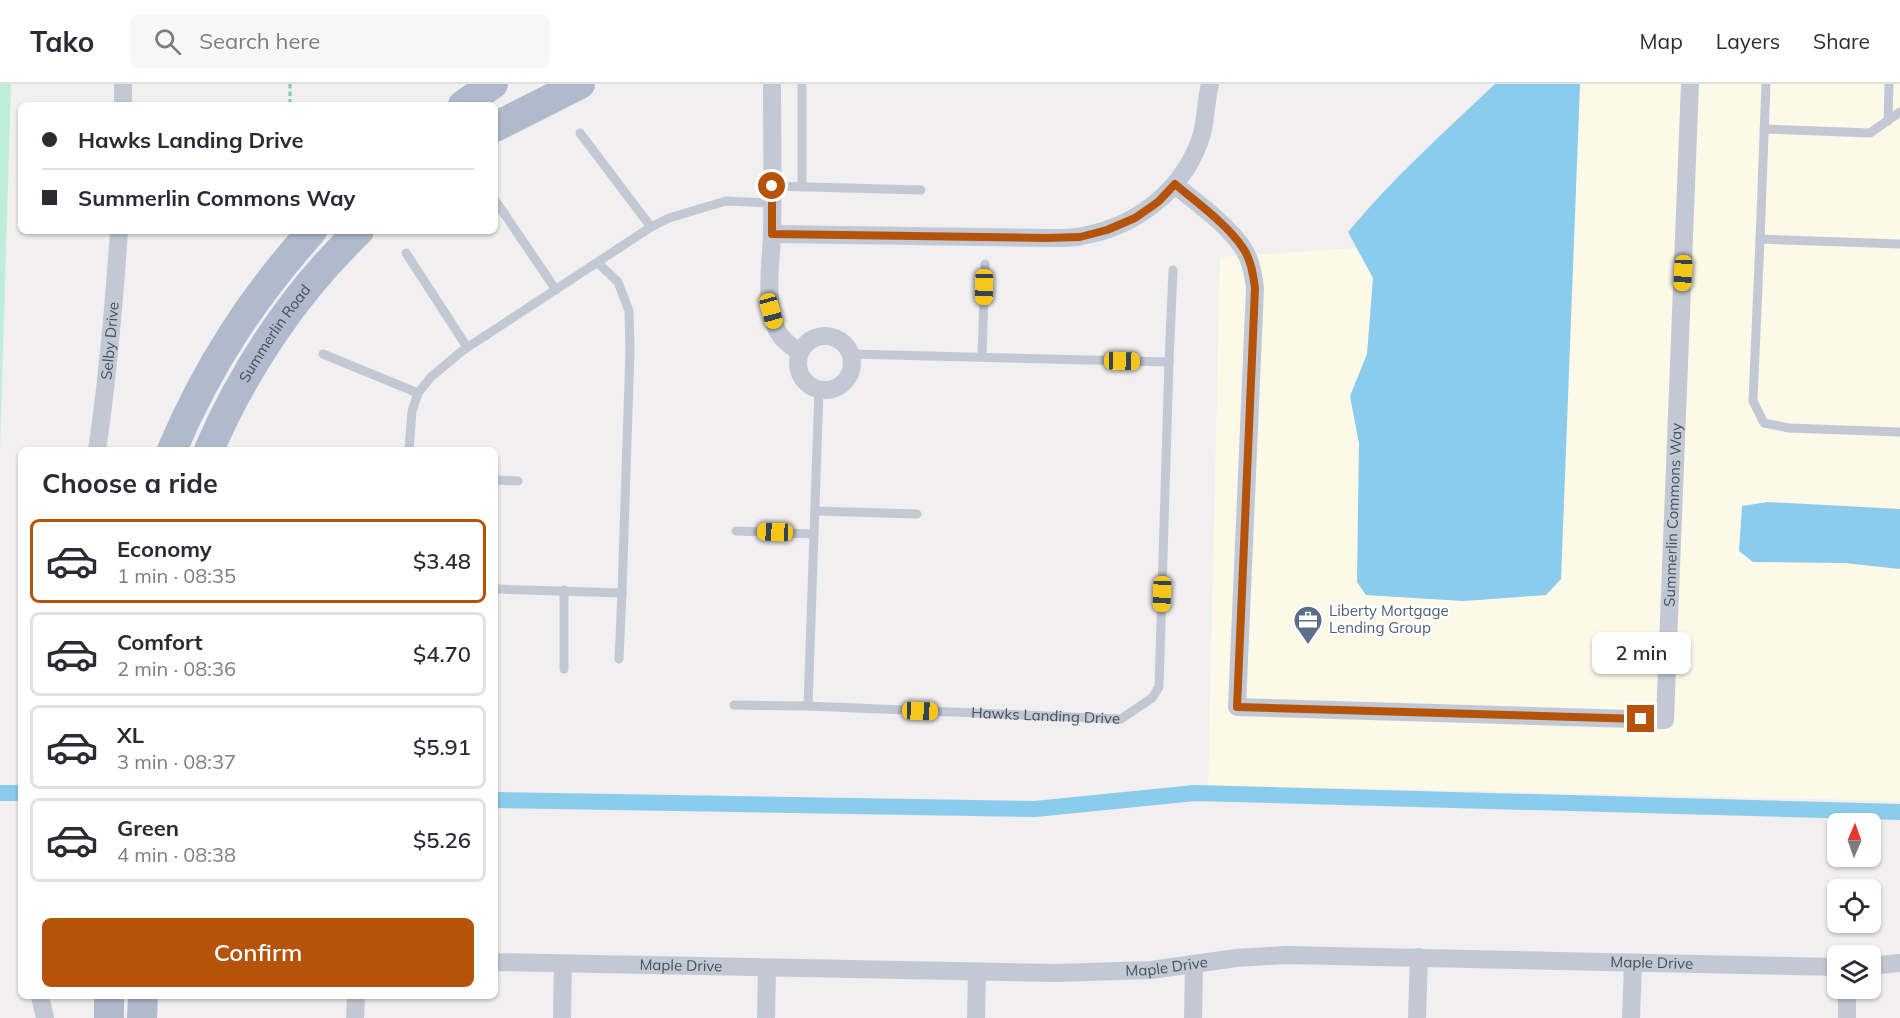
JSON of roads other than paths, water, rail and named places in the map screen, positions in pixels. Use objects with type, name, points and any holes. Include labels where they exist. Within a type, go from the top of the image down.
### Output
[{"type":"main road","points":[[467,102],[493,84]]},
{"type":"main road","points":[[498,125],[580,84]]},
{"type":"main road","points":[[173,447],[191,406],[237,326],[264,287],[309,234]]},
{"type":"main road","name":"Summerlin Road","points":[[210,447],[240,387],[270,339],[319,274],[356,234]]},
{"type":"main road","points":[[109,999],[109,1018]]},
{"type":"main road","points":[[142,1018],[143,999]]},
{"type":"street","points":[[123,84],[123,102]]},
{"type":"street","points":[[772,84],[772,234],[769,291],[771,311],[775,328],[799,352]]},
{"type":"street","points":[[772,234],[1046,238],[1080,237],[1107,230],[1135,218],[1158,202],[1191,162],[1207,112],[1210,84]]},
{"type":"street","name":"Summerlin Commons Way","points":[[1175,184],[1228,231],[1244,249],[1252,267],[1255,288],[1237,707],[1665,720],[1690,84]]},
{"type":"street","name":"Selby Drive","points":[[97,447],[114,308],[119,234]]},
{"type":"street","points":[[821,336],[830,336],[839,340],[851,354],[850,373],[838,387],[829,390],[812,387],[800,376],[797,369],[799,352],[804,345],[821,336]]},
{"type":"street","name":"Maple Drive","points":[[498,962],[1056,973],[1151,970],[1236,958],[1286,955],[1827,967]]},
{"type":"street","points":[[1417,1018],[1419,957]]},
{"type":"street","points":[[1631,1018],[1633,963]]},
{"type":"street","points":[[1881,965],[1900,963]]},
{"type":"street","points":[[562,1018],[563,964]]},
{"type":"street","points":[[1193,1018],[1194,964]]},
{"type":"street","points":[[766,1018],[767,968]]},
{"type":"street","points":[[976,1018],[977,972]]},
{"type":"street","points":[[41,999],[45,1018]]},
{"type":"street","points":[[355,1018],[356,999]]},
{"type":"street","points":[[1847,1018],[1848,999]]},
{"type":"lane","points":[[802,84],[802,187]]},
{"type":"lane","points":[[1766,84],[1754,401],[1764,423],[1789,428],[1900,432]]},
{"type":"lane","points":[[1888,121],[1889,84]]},
{"type":"lane","points":[[1764,129],[1870,134],[1900,112]]},
{"type":"lane","points":[[579,134],[651,227]]},
{"type":"lane","points":[[409,447],[412,411],[417,393],[431,377],[467,347],[651,227],[669,218],[726,201],[802,187],[921,190]]},
{"type":"lane","points":[[498,204],[556,290]]},
{"type":"lane","points":[[1760,239],[1900,244]]},
{"type":"lane","points":[[406,253],[467,347]]},
{"type":"lane","points":[[598,263],[618,282],[629,311],[630,351],[619,659]]},
{"type":"lane","points":[[982,357],[985,264]]},
{"type":"lane","name":"Hawks Landing Drive","points":[[734,705],[1121,719],[1152,698],[1159,687],[1173,270]]},
{"type":"lane","points":[[323,354],[417,393]]},
{"type":"lane","points":[[851,354],[1169,362]]},
{"type":"lane","points":[[808,706],[819,390]]},
{"type":"lane","points":[[498,480],[518,482]]},
{"type":"lane","points":[[815,511],[917,514]]},
{"type":"lane","points":[[736,531],[814,534]]},
{"type":"lane","points":[[498,589],[622,592]]},
{"type":"lane","points":[[564,590],[564,669]]},
{"type":"water","points":[[1495,84],[1580,84],[1561,579],[1546,595],[1463,601],[1366,595],[1357,582],[1359,443],[1350,396],[1367,354],[1373,278],[1348,232],[1400,175]]},
{"type":"water","points":[[1768,502],[1900,509],[1900,569],[1845,563],[1753,562],[1739,551],[1742,506]]},
{"type":"waterway","points":[[0,793],[18,793]]},
{"type":"waterway","points":[[498,800],[1035,809],[1195,793],[1900,812]]},
{"type":"place","name":"Liberty Mortgage Lending Group","points":[[1308,646]]}]
